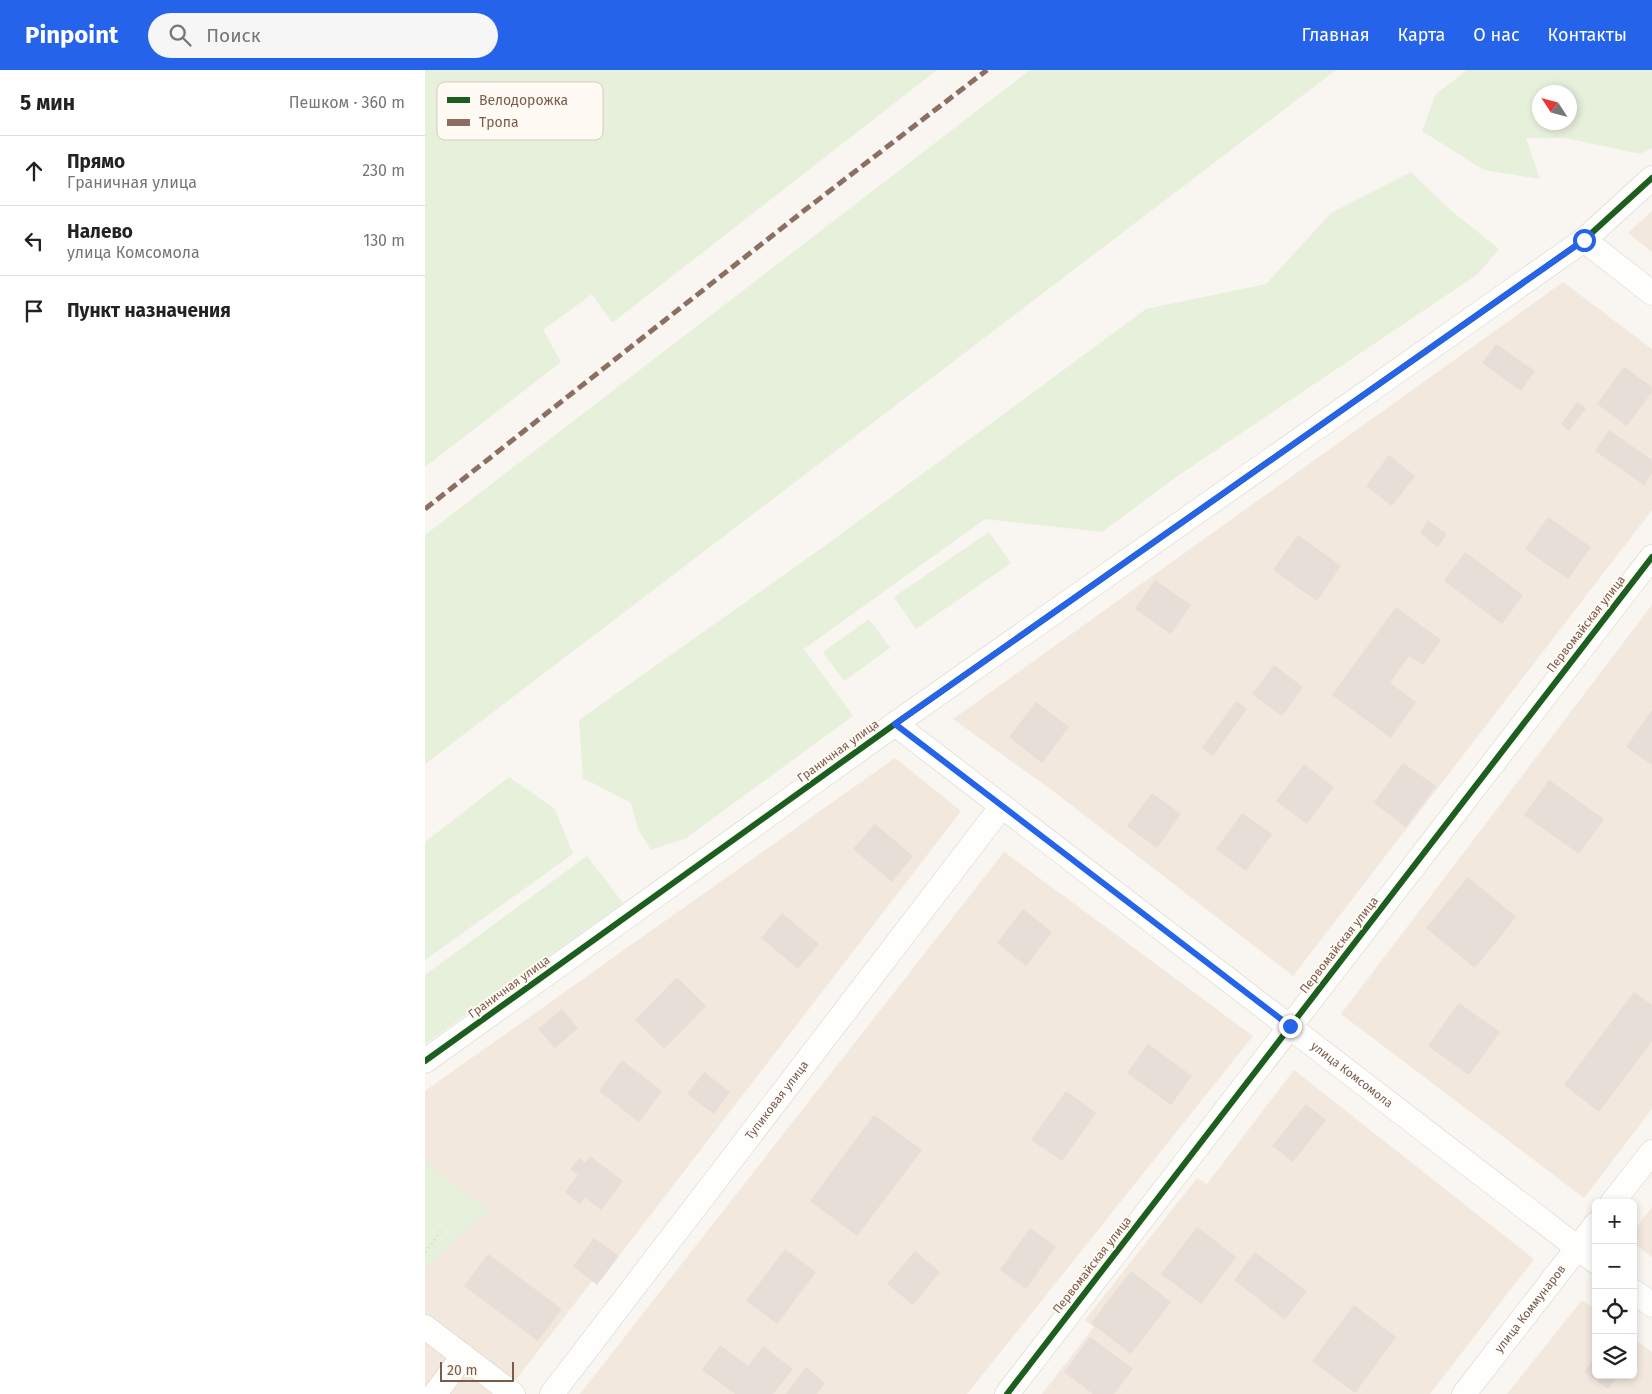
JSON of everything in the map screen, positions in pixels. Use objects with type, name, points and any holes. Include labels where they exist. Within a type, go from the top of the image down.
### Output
[{"type":"street","name":"Граничная улица","points":[[425,1061],[895,724],[1584,240],[1652,178]]},
{"type":"street","points":[[1584,240],[1652,293]]},
{"type":"street","name":"Первомайская улица","points":[[1007,1394],[1652,557]]},
{"type":"street","name":"улица Комсомола","points":[[895,724],[1587,1255]]},
{"type":"street","name":"Тупиковая улица","points":[[552,1394],[1003,806]]},
{"type":"street","points":[[1615,1199],[1652,1152]]},
{"type":"street","name":"улица Коммунаров","points":[[1463,1394],[1587,1255],[1592,1238]]},
{"type":"street","points":[[1637,1294],[1652,1305]]},
{"type":"street","points":[[425,1327],[513,1394]]},
{"type":"street","points":[[435,1394],[463,1356]]},
{"type":"path","points":[[425,1252],[441,1231]]},
{"type":"shaded area","points":[[1652,211],[1652,252],[1628,233]]},
{"type":"shaded area","points":[[1563,282],[1652,349],[1652,510],[1293,976],[1053,791],[953,719]]},
{"type":"shaded area","points":[[1652,605],[1652,1109],[1584,1198],[1341,1014]]},
{"type":"shaded area","points":[[895,758],[961,811],[619,1256],[592,1281],[505,1394],[425,1394],[425,1091]]},
{"type":"shaded area","points":[[1004,852],[1253,1036],[967,1394],[580,1394]]},
{"type":"shaded area","points":[[1294,1070],[1534,1259],[1430,1394],[1042,1394],[1094,1327],[1085,1320],[1197,1178],[1207,1184]]},
{"type":"shaded area","points":[[1652,1207],[1652,1257],[1637,1246],[1637,1227]]},
{"type":"shaded area","points":[[1582,1300],[1592,1307],[1592,1379],[1637,1379],[1637,1341],[1652,1352],[1652,1394],[1507,1394]]},
{"type":"green space","points":[[425,70],[937,70],[612,323],[592,294],[543,330],[561,362],[425,467]]},
{"type":"green space","points":[[1030,70],[1336,70],[425,764],[425,535]]},
{"type":"green space","points":[[1467,70],[1652,70],[1652,148],[1640,154],[1566,138],[1526,138],[1540,179],[1484,170],[1422,131],[1436,94]]},
{"type":"green space","points":[[1411,172],[1448,208],[1499,249],[1478,274],[1179,475],[1102,532],[985,519],[804,649],[853,716],[686,838],[651,850],[638,829],[631,803],[583,778],[579,720],[826,545],[1146,309],[1266,284],[1331,213]]},
{"type":"green space","points":[[989,532],[1011,563],[916,629],[894,597]]},
{"type":"green space","points":[[869,619],[890,648],[844,681],[823,652]]},
{"type":"green space","points":[[509,777],[555,809],[573,854],[425,960],[425,842]]},
{"type":"green space","points":[[587,856],[623,903],[425,1044],[425,975]]},
{"type":"green space","points":[[425,1162],[489,1210],[425,1269]]},
{"type":"building","points":[[1496,344],[1535,371],[1521,391],[1482,363]]},
{"type":"building","points":[[1624,367],[1652,387],[1652,392],[1627,426],[1597,404]]},
{"type":"building","points":[[1577,402],[1586,408],[1569,431],[1561,424]]},
{"type":"building","points":[[1609,430],[1652,460],[1652,473],[1644,485],[1595,451]]},
{"type":"building","points":[[1389,455],[1415,476],[1392,506],[1366,486]]},
{"type":"building","points":[[1548,517],[1591,547],[1568,579],[1525,549]]},
{"type":"building","points":[[1428,520],[1447,534],[1438,547],[1420,533]]},
{"type":"building","points":[[1298,535],[1341,566],[1317,601],[1273,570]]},
{"type":"building","points":[[1465,552],[1523,595],[1502,624],[1444,581]]},
{"type":"building","points":[[1155,580],[1191,605],[1171,634],[1135,609]]},
{"type":"building","points":[[1396,607],[1441,640],[1423,665],[1409,656],[1390,683],[1416,702],[1391,738],[1332,695]]},
{"type":"building","points":[[1274,665],[1303,687],[1282,716],[1252,694]]},
{"type":"building","points":[[1236,701],[1247,709],[1213,756],[1202,748]]},
{"type":"building","points":[[1036,702],[1069,727],[1042,763],[1009,737]]},
{"type":"building","points":[[1652,710],[1652,765],[1626,747]]},
{"type":"building","points":[[1403,763],[1436,786],[1406,827],[1374,803]]},
{"type":"building","points":[[1304,764],[1334,787],[1307,824],[1276,801]]},
{"type":"building","points":[[1549,780],[1604,819],[1579,854],[1524,815]]},
{"type":"building","points":[[1152,793],[1181,814],[1157,848],[1127,826]]},
{"type":"building","points":[[1242,813],[1272,834],[1246,871],[1216,849]]},
{"type":"building","points":[[875,824],[913,856],[892,882],[853,849]]},
{"type":"building","points":[[1468,877],[1516,917],[1475,968],[1426,928]]},
{"type":"building","points":[[1023,909],[1052,932],[1026,966],[997,943]]},
{"type":"building","points":[[782,913],[819,944],[798,969],[761,938]]},
{"type":"building","points":[[677,977],[706,1006],[664,1049],[635,1020]]},
{"type":"building","points":[[1634,992],[1652,1005],[1652,1041],[1599,1112],[1564,1085]]},
{"type":"building","points":[[1459,1003],[1500,1032],[1469,1075],[1428,1046]]},
{"type":"building","points":[[562,1009],[578,1028],[555,1048],[538,1029]]},
{"type":"building","points":[[1148,1044],[1192,1076],[1171,1105],[1127,1073]]},
{"type":"building","points":[[622,1060],[662,1091],[639,1122],[599,1091]]},
{"type":"building","points":[[704,1072],[730,1092],[714,1114],[687,1094]]},
{"type":"building","points":[[1066,1091],[1096,1113],[1062,1161],[1031,1140]]},
{"type":"building","points":[[1306,1104],[1326,1120],[1293,1162],[1272,1146]]},
{"type":"building","points":[[874,1115],[922,1150],[857,1236],[810,1201]]},
{"type":"building","points":[[590,1156],[623,1181],[601,1210],[585,1197],[580,1204],[565,1192],[578,1175],[570,1169],[579,1158],[585,1163]]},
{"type":"building","points":[[1197,1227],[1236,1257],[1201,1304],[1161,1274]]},
{"type":"building","points":[[1030,1228],[1056,1247],[1026,1289],[1000,1270]]},
{"type":"building","points":[[594,1238],[619,1256],[597,1285],[573,1266]]},
{"type":"building","points":[[785,1249],[816,1272],[777,1324],[746,1301]]},
{"type":"building","points":[[915,1251],[940,1272],[913,1305],[887,1284]]},
{"type":"building","points":[[1255,1252],[1307,1291],[1285,1320],[1234,1280]]},
{"type":"building","points":[[488,1254],[562,1309],[538,1341],[464,1286]]},
{"type":"building","points":[[1131,1271],[1171,1302],[1131,1354],[1091,1323]]},
{"type":"building","points":[[1354,1305],[1396,1337],[1355,1393],[1312,1361]]},
{"type":"building","points":[[1090,1337],[1133,1369],[1114,1394],[1093,1394],[1064,1372]]},
{"type":"building","points":[[720,1345],[748,1366],[763,1346],[793,1369],[773,1394],[735,1394],[702,1370]]},
{"type":"building","points":[[1592,1361],[1592,1378],[1584,1372]]},
{"type":"building","points":[[806,1367],[825,1383],[817,1394],[786,1394]]},
{"type":"building","points":[[1594,1379],[1615,1379],[1608,1389]]},
{"type":"marked path","points":[[425,509],[801,213],[987,70]]},
{"type":"cycle path","points":[[425,1061],[895,724],[1584,240],[1652,178]]},
{"type":"cycle path","points":[[1007,1394],[1652,557]]},
{"type":"route","points":[[1290,1026],[895,724],[1584,240]]}]
